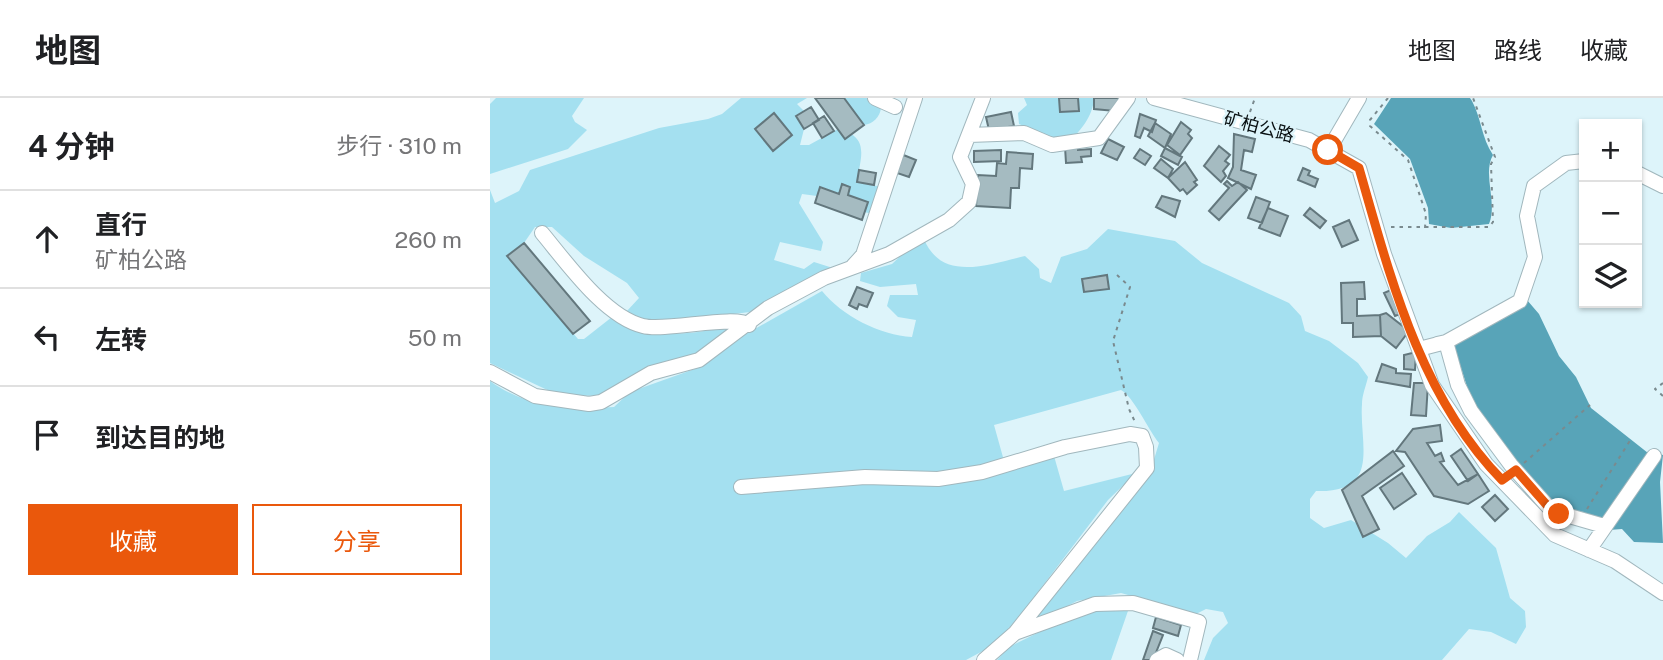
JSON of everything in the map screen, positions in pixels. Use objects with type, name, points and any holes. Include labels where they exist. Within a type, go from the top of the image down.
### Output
[{"type":"street","points":[[875,98],[895,107]]},
{"type":"street","points":[[851,269],[863,256],[915,98]]},
{"type":"street","points":[[490,372],[535,396],[565,402],[601,402],[651,373],[699,360],[749,325],[768,308],[824,278],[889,254],[949,220],[969,202],[973,184],[960,157],[983,98]]},
{"type":"street","points":[[969,135],[1024,133],[1052,145],[1099,138],[1128,98]]},
{"type":"street","name":"矿柏公路","points":[[1154,98],[1309,140],[1359,168],[1376,226],[1432,385],[1486,464],[1556,535],[1615,561],[1663,593]]},
{"type":"street","points":[[1328,150],[1359,98]]},
{"type":"street","points":[[1419,349],[1446,342],[1520,301],[1535,257],[1527,216],[1534,186],[1566,163],[1579,162]]},
{"type":"street","points":[[1642,175],[1661,182]]},
{"type":"street","points":[[542,233],[606,309],[642,326],[704,325],[730,320],[743,320],[749,325]]},
{"type":"street","points":[[1446,342],[1458,385],[1471,411],[1552,511],[1604,526]]},
{"type":"street","points":[[741,487],[864,477],[938,479],[982,472],[1065,447],[1130,435],[1142,436],[1146,447],[1147,468],[1015,633],[984,660]]},
{"type":"street","points":[[1588,550],[1654,456]]},
{"type":"street","points":[[1502,480],[1518,468]]},
{"type":"street","points":[[1015,633],[1026,631],[1072,610],[1095,604],[1133,603],[1199,622],[1190,660]]},
{"type":"street","points":[[1157,660],[1166,655],[1177,660]]},
{"type":"path","points":[[1246,123],[1255,98]]},
{"type":"path","points":[[1388,98],[1370,120],[1370,126],[1408,160],[1426,214],[1425,228]]},
{"type":"path","points":[[1376,226],[1489,227],[1493,222],[1491,164],[1495,157],[1473,98]]},
{"type":"path","points":[[1117,275],[1130,287],[1113,341],[1129,409],[1142,436]]},
{"type":"path","points":[[1663,383],[1655,389],[1663,396]]},
{"type":"path","points":[[1518,468],[1590,405]]},
{"type":"path","points":[[1584,513],[1631,439]]},
{"type":"shaded area","points":[[496,98],[584,98],[572,116],[575,122],[587,130],[568,149],[490,174],[490,104]]},
{"type":"shaded area","points":[[741,98],[807,98],[797,104],[804,111],[796,116],[804,129],[800,145],[809,145],[838,129],[848,132],[859,142],[861,155],[857,182],[882,187],[873,214],[864,212],[868,202],[848,195],[850,187],[843,184],[839,194],[820,187],[817,196],[802,194],[799,203],[823,242],[821,251],[780,242],[774,260],[804,269],[814,262],[836,269],[750,312],[676,321],[642,320],[626,312],[639,298],[627,283],[584,256],[552,227],[535,227],[524,243],[507,255],[578,339],[584,339],[612,317],[645,329],[674,334],[704,331],[738,323],[709,348],[602,396],[558,395],[490,363],[490,190],[495,203],[519,191],[530,170],[659,128],[708,119],[722,114]]},
{"type":"shaded area","points":[[844,98],[872,98],[881,108],[878,117],[864,125]]},
{"type":"shaded area","points":[[1024,98],[1059,98],[1060,112],[1078,98],[1094,98],[1085,124],[1066,143],[1019,124],[1018,113],[1027,105]]},
{"type":"shaded area","points":[[1391,98],[1470,98],[1493,155],[1489,171],[1492,207],[1489,224],[1451,228],[1429,224],[1428,208],[1410,159],[1374,124]]},
{"type":"shaded area","points":[[1108,229],[1175,241],[1202,263],[1289,303],[1301,316],[1305,331],[1329,341],[1358,363],[1368,377],[1362,401],[1363,463],[1359,475],[1351,484],[1337,489],[1316,491],[1310,499],[1310,518],[1324,528],[1351,520],[1388,543],[1406,558],[1427,536],[1450,522],[1459,512],[1496,548],[1510,598],[1525,611],[1526,627],[1516,644],[1491,632],[1469,629],[1442,660],[1204,660],[1213,638],[1228,623],[1223,612],[1206,609],[1196,614],[1121,593],[1077,601],[1029,626],[1130,494],[1149,476],[1159,443],[1126,393],[1121,390],[994,425],[1006,468],[1054,456],[1064,491],[1136,473],[1108,500],[1022,613],[994,645],[966,660],[490,660],[490,381],[534,402],[581,408],[614,407],[630,392],[703,366],[746,334],[822,291],[862,323],[912,337],[916,320],[898,317],[887,306],[890,295],[918,295],[916,284],[880,287],[860,281],[861,273],[892,264],[909,248],[924,239],[932,253],[954,266],[982,266],[1025,256],[1039,269],[1040,278],[1051,283],[1061,257],[1087,249]]},
{"type":"shaded area","points":[[1527,300],[1539,314],[1559,356],[1576,377],[1591,408],[1648,453],[1602,524],[1588,519],[1584,512],[1561,510],[1519,464],[1471,399],[1452,340],[1491,325]]},
{"type":"shaded area","points":[[1659,454],[1663,455],[1660,482],[1663,543],[1634,542],[1622,529],[1609,530]]},
{"type":"shaded area","points":[[1129,608],[1111,660],[997,660],[1009,647],[1082,611]]},
{"type":"building","points":[[815,98],[844,98],[864,125],[845,139]]},
{"type":"building","points":[[1059,98],[1078,98],[1079,111],[1060,112]]},
{"type":"building","points":[[1094,98],[1119,98],[1115,111],[1094,109]]},
{"type":"building","points":[[811,107],[819,120],[804,129],[796,116]]},
{"type":"building","points":[[1011,112],[1014,126],[989,130],[986,117]]},
{"type":"building","points":[[774,113],[792,135],[773,151],[755,129]]},
{"type":"building","points":[[1140,114],[1156,120],[1152,132],[1144,128],[1140,138],[1135,136]]},
{"type":"building","points":[[824,116],[834,131],[822,138],[813,123]]},
{"type":"building","points":[[1181,122],[1191,130],[1188,134],[1192,138],[1180,155],[1167,145]]},
{"type":"building","points":[[1155,123],[1171,134],[1165,148],[1148,136]]},
{"type":"building","points":[[1234,134],[1255,139],[1252,152],[1244,150],[1241,170],[1256,175],[1251,189],[1228,178],[1233,167]]},
{"type":"building","points":[[1108,139],[1124,147],[1117,160],[1101,153]]},
{"type":"building","points":[[1078,146],[1078,150],[1091,149],[1091,156],[1081,157],[1082,162],[1066,163],[1065,147]]},
{"type":"building","points":[[1219,146],[1230,155],[1225,161],[1229,164],[1223,171],[1226,176],[1221,182],[1204,166]]},
{"type":"building","points":[[1165,148],[1182,157],[1178,165],[1161,156]]},
{"type":"building","points":[[1140,149],[1151,156],[1145,165],[1134,158]]},
{"type":"building","points":[[1001,150],[1001,161],[974,162],[974,151]]},
{"type":"building","points":[[1007,152],[1033,154],[1032,169],[1020,168],[1019,188],[1011,188],[1010,208],[976,206],[978,175],[996,176],[997,163],[1006,164]]},
{"type":"building","points":[[901,154],[916,160],[909,177],[894,172]]},
{"type":"building","points":[[1161,159],[1173,169],[1168,178],[1154,168]]},
{"type":"building","points":[[1185,162],[1197,180],[1194,182],[1197,185],[1187,194],[1183,189],[1180,191],[1168,178]]},
{"type":"building","points":[[1303,168],[1310,171],[1308,175],[1318,179],[1315,187],[1298,180]]},
{"type":"building","points":[[859,170],[876,173],[874,185],[857,182]]},
{"type":"building","points":[[1227,181],[1232,186],[1238,182],[1247,190],[1219,220],[1209,211],[1229,188],[1224,184]]},
{"type":"building","points":[[842,184],[850,187],[848,195],[868,202],[862,220],[815,203],[820,187],[839,194]]},
{"type":"building","points":[[1162,196],[1180,201],[1175,217],[1156,207]]},
{"type":"building","points":[[1256,197],[1270,202],[1262,223],[1248,218]]},
{"type":"building","points":[[1268,208],[1288,216],[1280,236],[1259,228]]},
{"type":"building","points":[[1310,208],[1326,221],[1320,228],[1304,215]]},
{"type":"building","points":[[1349,220],[1358,240],[1342,247],[1333,227]]},
{"type":"building","points":[[524,243],[590,321],[573,334],[507,256]]},
{"type":"building","points":[[1107,275],[1109,289],[1084,292],[1082,279]]},
{"type":"building","points":[[1364,282],[1365,299],[1357,299],[1357,316],[1380,315],[1381,336],[1353,337],[1353,323],[1342,323],[1341,283]]},
{"type":"building","points":[[857,287],[873,293],[867,307],[859,304],[857,309],[849,305]]},
{"type":"building","points":[[1393,289],[1403,313],[1395,316],[1384,293]]},
{"type":"building","points":[[1386,313],[1409,331],[1396,348],[1381,336],[1380,315]]},
{"type":"building","points":[[1416,352],[1415,370],[1404,369],[1404,355]]},
{"type":"building","points":[[1382,364],[1396,369],[1396,373],[1411,374],[1410,387],[1376,381]]},
{"type":"building","points":[[1414,383],[1428,383],[1426,416],[1411,415]]},
{"type":"building","points":[[1440,425],[1442,441],[1427,443],[1435,456],[1441,453],[1444,461],[1440,462],[1458,485],[1478,474],[1489,491],[1468,504],[1434,496],[1405,452],[1396,451],[1413,429]]},
{"type":"building","points":[[1461,449],[1478,474],[1468,481],[1451,456]]},
{"type":"building","points":[[1393,451],[1404,466],[1362,496],[1379,529],[1363,537],[1342,490]]},
{"type":"building","points":[[1402,473],[1416,494],[1394,509],[1380,488]]},
{"type":"building","points":[[1495,495],[1508,509],[1495,521],[1482,507]]},
{"type":"building","points":[[1156,617],[1181,625],[1178,636],[1153,628]]},
{"type":"building","points":[[1153,631],[1163,635],[1153,660],[1143,660]]},
{"type":"route","points":[[1328,150],[1359,168],[1384,254],[1432,385],[1486,464],[1502,480],[1516,470],[1552,511],[1559,514]]}]
